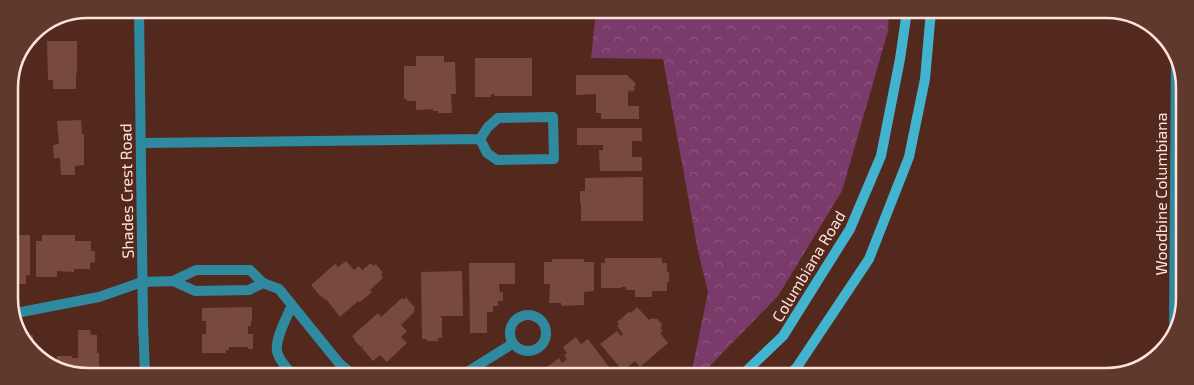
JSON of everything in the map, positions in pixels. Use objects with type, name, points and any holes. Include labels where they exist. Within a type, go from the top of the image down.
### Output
[{"type":"main road","name":"Columbiana Road","points":[[750,367],[783,336],[850,229],[881,156],[906,18]]},
{"type":"main road","points":[[797,367],[869,259],[909,157],[926,79],[930,18]]},
{"type":"street","name":"Shades Crest Road","points":[[139,18],[145,368]]},
{"type":"street","name":"Woodbine Columbiana","points":[[1174,315],[1176,85]]},
{"type":"street","points":[[553,117],[554,159],[497,160],[487,153],[480,139],[488,127],[498,118],[553,117]]},
{"type":"street","points":[[141,143],[480,139]]},
{"type":"street","points":[[19,312],[99,297],[142,282],[173,281],[196,270],[250,270],[263,283],[280,289],[345,368]]},
{"type":"street","points":[[173,281],[194,291],[249,290],[263,283]]},
{"type":"street","points":[[285,368],[277,351],[279,335],[292,305]]},
{"type":"street","points":[[474,368],[512,344]]},
{"type":"green space","points":[[595,18],[889,18],[888,31],[842,191],[778,296],[708,367],[693,367],[708,292],[698,251],[663,59],[591,58]]},
{"type":"building","points":[[47,41],[77,41],[76,89],[53,89],[53,80],[48,80]]},
{"type":"building","points":[[416,56],[444,56],[444,62],[455,62],[456,94],[451,94],[452,113],[438,113],[438,111],[433,111],[433,109],[416,110],[416,101],[404,99],[404,66],[416,66]]},
{"type":"building","points":[[475,58],[532,58],[532,96],[494,96],[494,94],[491,94],[491,97],[475,97]]},
{"type":"building","points":[[576,75],[627,75],[636,84],[635,89],[632,92],[630,90],[628,93],[628,106],[639,106],[639,119],[601,119],[601,113],[596,113],[596,94],[576,95]]},
{"type":"building","points":[[81,120],[82,134],[84,134],[84,165],[75,166],[75,175],[61,175],[60,158],[54,158],[53,145],[59,144],[57,121]]},
{"type":"building","points":[[577,128],[642,128],[642,141],[632,141],[632,157],[642,157],[642,171],[600,171],[599,150],[603,150],[603,145],[577,145]]},
{"type":"building","points":[[643,177],[643,221],[581,221],[580,191],[585,191],[585,178]]},
{"type":"building","points":[[18,235],[30,235],[30,275],[26,275],[26,284],[18,284]]},
{"type":"building","points":[[42,235],[75,235],[75,241],[91,241],[91,251],[95,251],[95,262],[90,263],[90,269],[74,269],[74,272],[57,271],[57,277],[36,277],[36,241],[42,241]]},
{"type":"building","points":[[605,258],[662,258],[662,263],[667,263],[667,272],[669,272],[667,291],[652,291],[652,297],[635,297],[635,290],[626,290],[626,287],[601,288],[601,263],[605,263]]},
{"type":"building","points":[[552,259],[584,259],[584,262],[594,262],[594,291],[584,292],[584,305],[561,306],[561,303],[549,303],[550,284],[544,284],[544,262],[552,262]]},
{"type":"building","points":[[346,261],[354,270],[359,266],[362,270],[371,263],[373,266],[376,264],[383,273],[381,275],[383,278],[370,290],[372,292],[360,302],[358,301],[340,317],[326,299],[321,297],[311,285],[335,264],[338,267]]},
{"type":"building","points":[[469,263],[515,263],[515,284],[499,284],[500,293],[503,292],[503,301],[498,301],[498,306],[493,306],[493,312],[487,312],[487,333],[470,333]]},
{"type":"building","points":[[462,271],[463,316],[440,316],[442,317],[442,338],[438,338],[438,341],[422,339],[421,272]]},
{"type":"building","points":[[406,297],[415,308],[413,310],[415,311],[401,325],[407,331],[401,337],[407,343],[387,362],[380,355],[373,361],[352,336],[378,313],[381,317],[402,298],[404,300]]},
{"type":"building","points":[[252,307],[252,321],[251,326],[248,326],[248,334],[253,334],[253,349],[248,349],[248,347],[229,347],[226,353],[202,353],[202,334],[206,334],[206,321],[202,321],[202,308]]},
{"type":"building","points":[[637,307],[649,320],[652,318],[657,319],[662,324],[661,329],[663,331],[660,333],[668,343],[640,367],[635,361],[627,367],[620,367],[600,344],[617,331],[621,336],[623,334],[617,326],[619,324],[617,322],[630,311],[631,313]]},
{"type":"building","points":[[78,330],[90,330],[91,335],[97,335],[99,368],[69,365],[57,360],[57,356],[78,358]]},
{"type":"building","points":[[576,337],[581,344],[588,339],[609,367],[546,368],[559,358],[562,363],[567,359],[564,355],[567,353],[563,347]]}]
